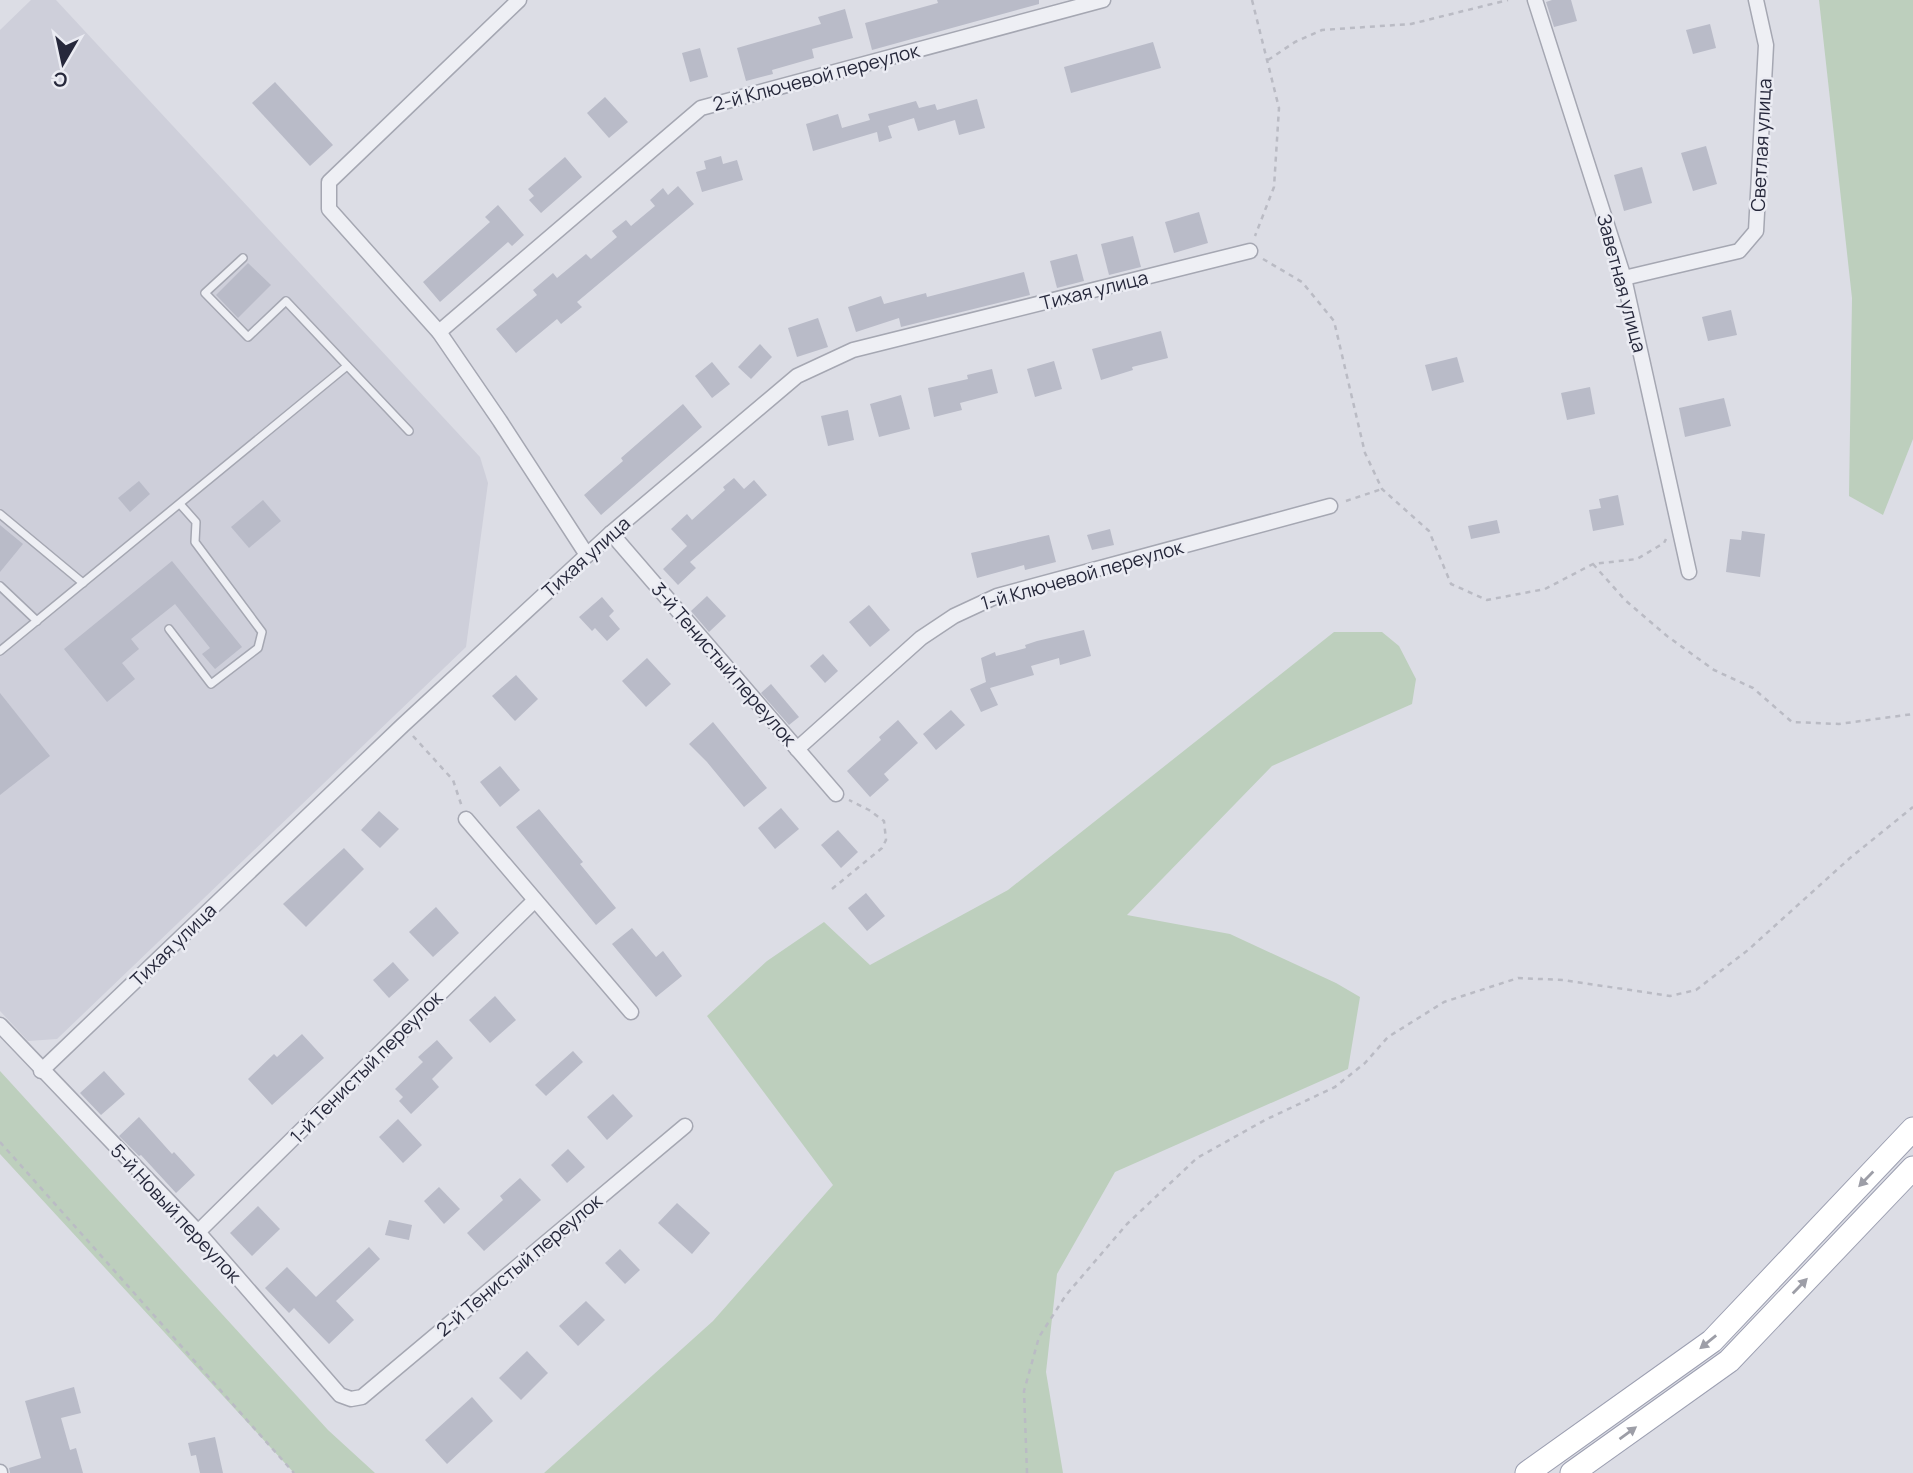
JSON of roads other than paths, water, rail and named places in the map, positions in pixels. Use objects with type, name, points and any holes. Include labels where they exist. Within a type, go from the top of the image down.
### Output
[{"type":"main road","points":[[1527,1473],[1712,1341],[1913,1129]]},
{"type":"main road","points":[[1572,1473],[1729,1361],[1913,1168]]},
{"type":"street","points":[[519,0],[329,182],[329,209],[439,332],[587,555]]},
{"type":"street","name":"2-й Ключевой переулок","points":[[439,332],[701,108],[1103,0]]},
{"type":"street","name":"Заветная улица","points":[[1535,0],[1624,278],[1689,572]]},
{"type":"street","name":"Светлая улица","points":[[1624,278],[1739,251],[1756,231],[1766,46],[1756,0]]},
{"type":"street","name":"Тихая улица","points":[[41,1071],[403,725],[587,555],[797,376],[853,350],[1250,251]]},
{"type":"street","name":"1-й Ключевой переулок","points":[[797,749],[921,638],[954,616],[997,596],[1330,506]]},
{"type":"street","name":"3-й Тенистый переулок","points":[[611,533],[836,794]]},
{"type":"street","points":[[466,819],[631,1012]]},
{"type":"street","name":"1-й Тенистый переулок","points":[[198,1233],[534,901]]},
{"type":"street","name":"5-й Новый переулок","points":[[0,1026],[6,1043],[41,1071],[198,1233],[340,1395],[351,1399]]},
{"type":"street","name":"2-й Тенистый переулок","points":[[351,1399],[362,1397],[685,1126]]},
{"type":"lane","points":[[243,258],[205,293],[247,337],[286,301],[409,431]]},
{"type":"lane","points":[[0,651],[347,366]]},
{"type":"lane","points":[[169,629],[211,684],[258,648],[262,632],[195,542],[196,522],[180,504]]},
{"type":"lane","points":[[0,514],[83,583]]},
{"type":"lane","points":[[0,586],[37,621]]}]
